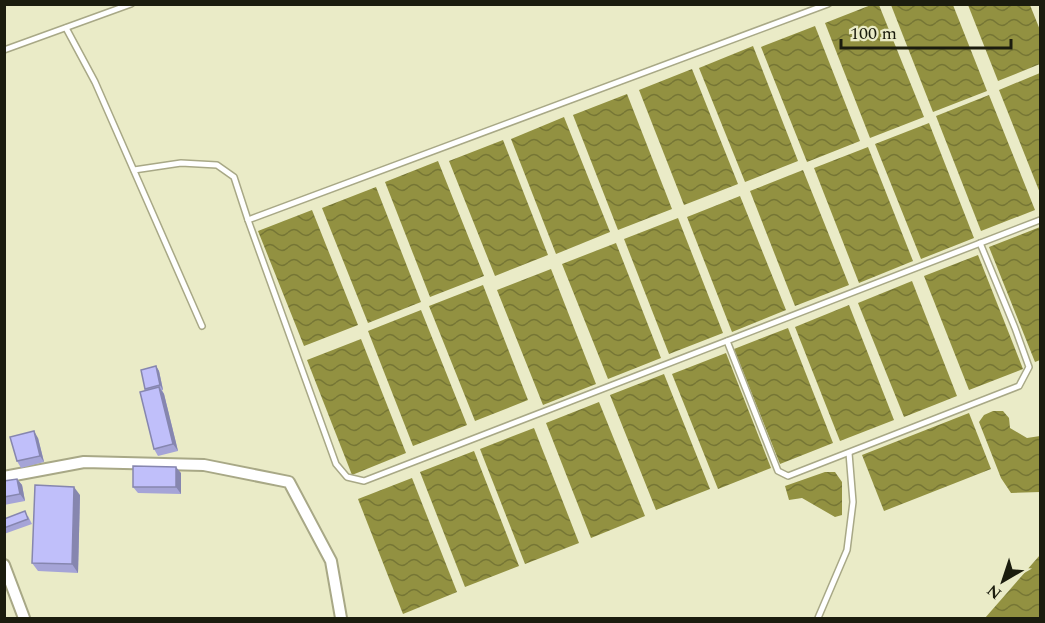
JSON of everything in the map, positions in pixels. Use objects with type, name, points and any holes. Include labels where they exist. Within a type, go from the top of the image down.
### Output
[{"type":"street","points":[[4,477],[84,462],[204,465],[289,482],[331,561],[341,618]]},
{"type":"street","points":[[4,565],[24,618]]},
{"type":"lane","points":[[4,51],[131,4]]},
{"type":"lane","points":[[248,220],[828,4]]},
{"type":"lane","points":[[66,28],[95,82],[202,326]]},
{"type":"lane","points":[[134,170],[181,163],[217,165],[234,177],[336,464],[346,477],[363,481],[1041,220]]},
{"type":"lane","points":[[727,341],[778,471],[788,476],[849,453],[1019,386],[1029,367],[980,243]]},
{"type":"lane","points":[[818,618],[847,550],[853,502],[849,453]]},
{"type":"water","points":[[871,5],[879,5],[924,117],[870,138],[825,23]]},
{"type":"water","points":[[891,5],[953,5],[987,91],[933,112]]},
{"type":"water","points":[[968,5],[1030,5],[1040,30],[1040,64],[998,81]]},
{"type":"water","points":[[815,26],[860,141],[807,162],[761,47]]},
{"type":"water","points":[[753,46],[798,161],[745,182],[699,68]]},
{"type":"water","points":[[692,69],[738,184],[684,205],[639,90]]},
{"type":"water","points":[[1040,73],[1040,193],[999,90]]},
{"type":"water","points":[[627,94],[672,209],[618,230],[573,115]]},
{"type":"water","points":[[989,95],[1035,210],[981,231],[936,116]]},
{"type":"water","points":[[564,117],[610,232],[556,254],[511,139]]},
{"type":"water","points":[[929,123],[974,238],[921,259],[875,144]]},
{"type":"water","points":[[503,140],[548,255],[495,276],[449,161]]},
{"type":"water","points":[[868,147],[913,261],[859,283],[814,168]]},
{"type":"water","points":[[438,161],[484,276],[430,297],[385,182]]},
{"type":"water","points":[[803,170],[849,285],[795,306],[750,191]]},
{"type":"water","points":[[376,187],[421,302],[368,323],[322,208]]},
{"type":"water","points":[[740,196],[786,310],[732,332],[687,217]]},
{"type":"water","points":[[312,210],[358,325],[304,346],[258,231]]},
{"type":"water","points":[[678,218],[723,333],[669,354],[624,239]]},
{"type":"water","points":[[1040,227],[1040,360],[1035,362],[989,247]]},
{"type":"water","points":[[616,243],[661,358],[608,379],[562,264]]},
{"type":"water","points":[[978,255],[1023,369],[969,390],[924,276]]},
{"type":"water","points":[[551,269],[596,384],[543,405],[497,290]]},
{"type":"water","points":[[912,281],[957,396],[904,417],[858,303]]},
{"type":"water","points":[[483,285],[528,400],[475,421],[429,306]]},
{"type":"water","points":[[849,305],[894,420],[840,441],[795,327]]},
{"type":"water","points":[[421,310],[467,425],[413,446],[368,331]]},
{"type":"water","points":[[788,328],[833,443],[780,464],[734,349]]},
{"type":"water","points":[[361,339],[406,453],[352,475],[307,360]]},
{"type":"water","points":[[726,353],[771,468],[718,489],[672,374]]},
{"type":"water","points":[[664,374],[710,489],[656,510],[610,395]]},
{"type":"water","points":[[599,402],[645,516],[591,538],[546,423]]},
{"type":"water","points":[[993,411],[1003,411],[1009,418],[1010,428],[1027,438],[1040,436],[1040,492],[1011,493],[1001,478],[979,422],[984,415]]},
{"type":"water","points":[[969,413],[991,469],[884,511],[862,455]]},
{"type":"water","points":[[534,428],[579,543],[525,564],[480,449]]},
{"type":"water","points":[[474,451],[519,566],[465,587],[420,472]]},
{"type":"water","points":[[825,472],[835,472],[842,482],[842,515],[835,517],[802,498],[789,500],[785,486]]},
{"type":"water","points":[[412,478],[457,592],[403,614],[358,499]]},
{"type":"water","points":[[1040,555],[1040,618],[985,618]]},
{"type":"building","points":[[156,366],[160,385],[145,389],[141,370]]},
{"type":"building","points":[[159,387],[173,444],[154,449],[140,392]]},
{"type":"building","points":[[34,431],[40,456],[17,461],[10,437]]},
{"type":"building","points":[[133,466],[176,467],[176,487],[133,487]]},
{"type":"building","points":[[17,479],[20,494],[4,497],[4,481]]},
{"type":"building","points":[[35,485],[74,487],[72,564],[32,563]]},
{"type":"building","points":[[25,511],[28,519],[4,528],[4,519]]}]
